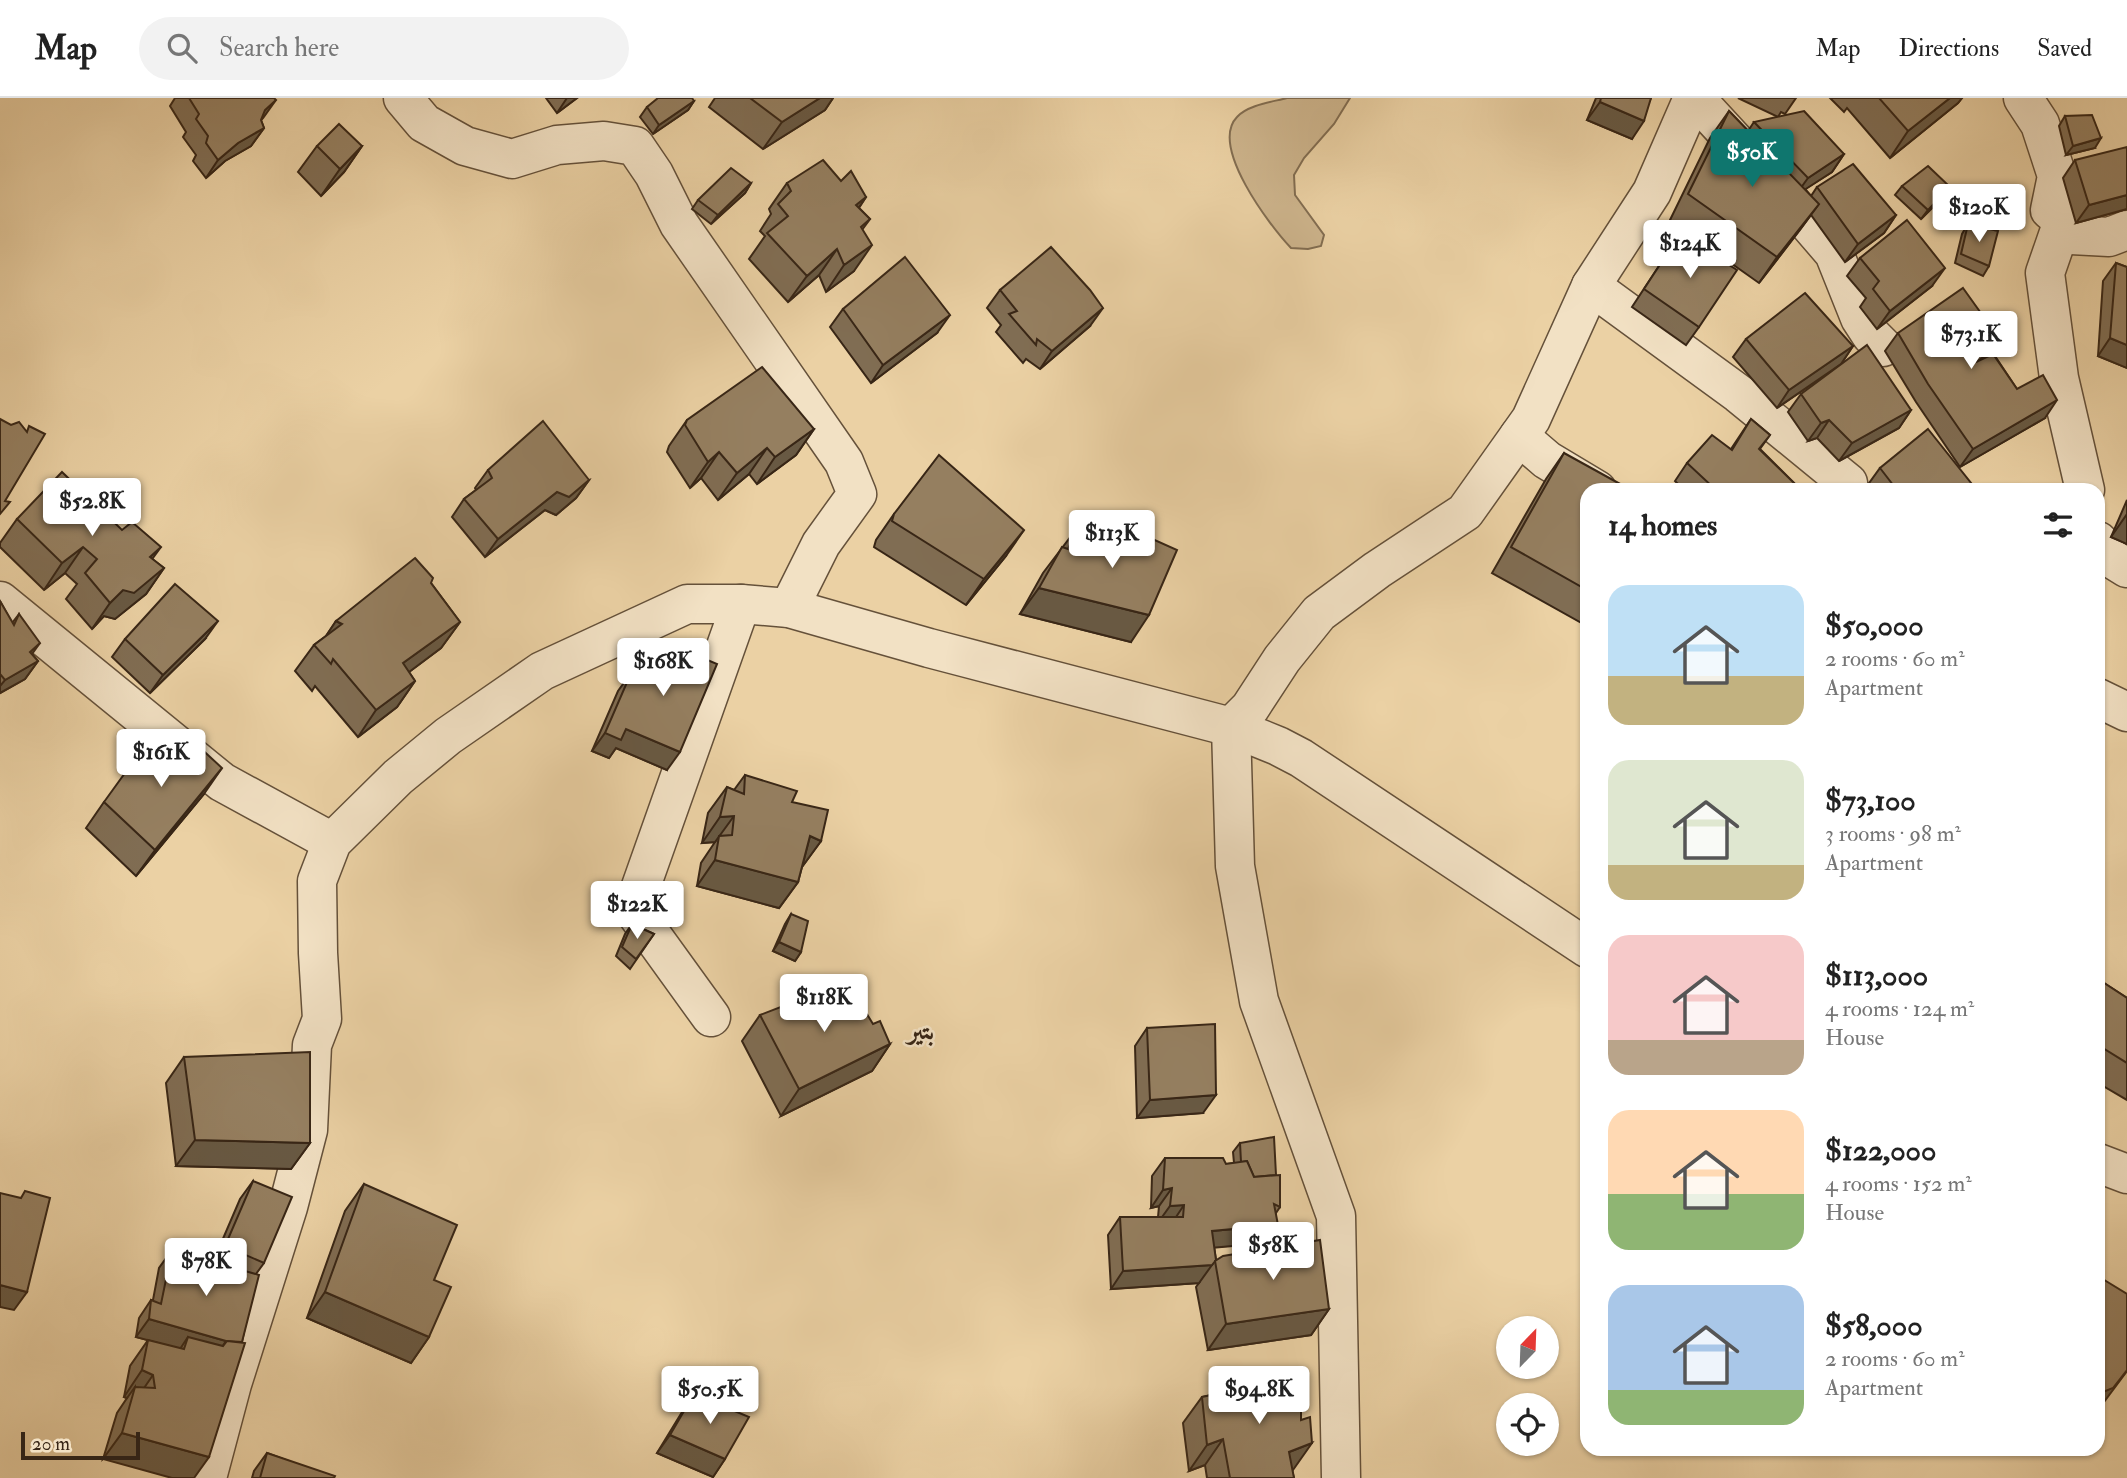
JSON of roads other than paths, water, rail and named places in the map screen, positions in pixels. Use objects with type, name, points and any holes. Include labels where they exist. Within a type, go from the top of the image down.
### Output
[{"type":"street","points":[[403,98],[424,122],[465,146],[512,159],[557,145],[604,141],[635,146],[654,174],[679,224],[844,462],[857,494],[821,544],[789,608]]},
{"type":"street","points":[[2023,98],[2040,124],[2057,176],[2050,210],[2063,221],[2071,235],[2109,237],[2127,230]]},
{"type":"street","points":[[1533,448],[1531,419],[1602,294],[1652,192],[1700,105],[1834,253],[1860,318],[1883,348]]},
{"type":"street","points":[[2063,221],[2045,273],[2059,378],[2083,483]]},
{"type":"street","points":[[1602,294],[1740,394],[1848,482]]},
{"type":"street","points":[[1533,448],[1586,483]]},
{"type":"street","points":[[1341,1478],[1336,1216],[1258,1001],[1235,866],[1231,727],[1250,709],[1282,659],[1319,613],[1377,570],[1465,512],[1533,448]]},
{"type":"street","points":[[2105,553],[2127,568]]},
{"type":"street","points":[[0,601],[222,782],[332,842]]},
{"type":"street","points":[[207,1478],[232,1384],[288,1207],[308,1130],[312,1045],[322,1019],[317,953],[317,881],[332,842],[398,776],[448,736],[542,671],[687,604],[741,604],[789,608],[1231,727],[1301,758],[1580,943]]},
{"type":"street","points":[[711,1017],[633,909],[741,604]]},
{"type":"street","points":[[2105,701],[2127,712]]},
{"type":"street","points":[[2105,1166],[2127,1174]]},
{"type":"district","name":"بتير","points":[[921,1030]]}]
